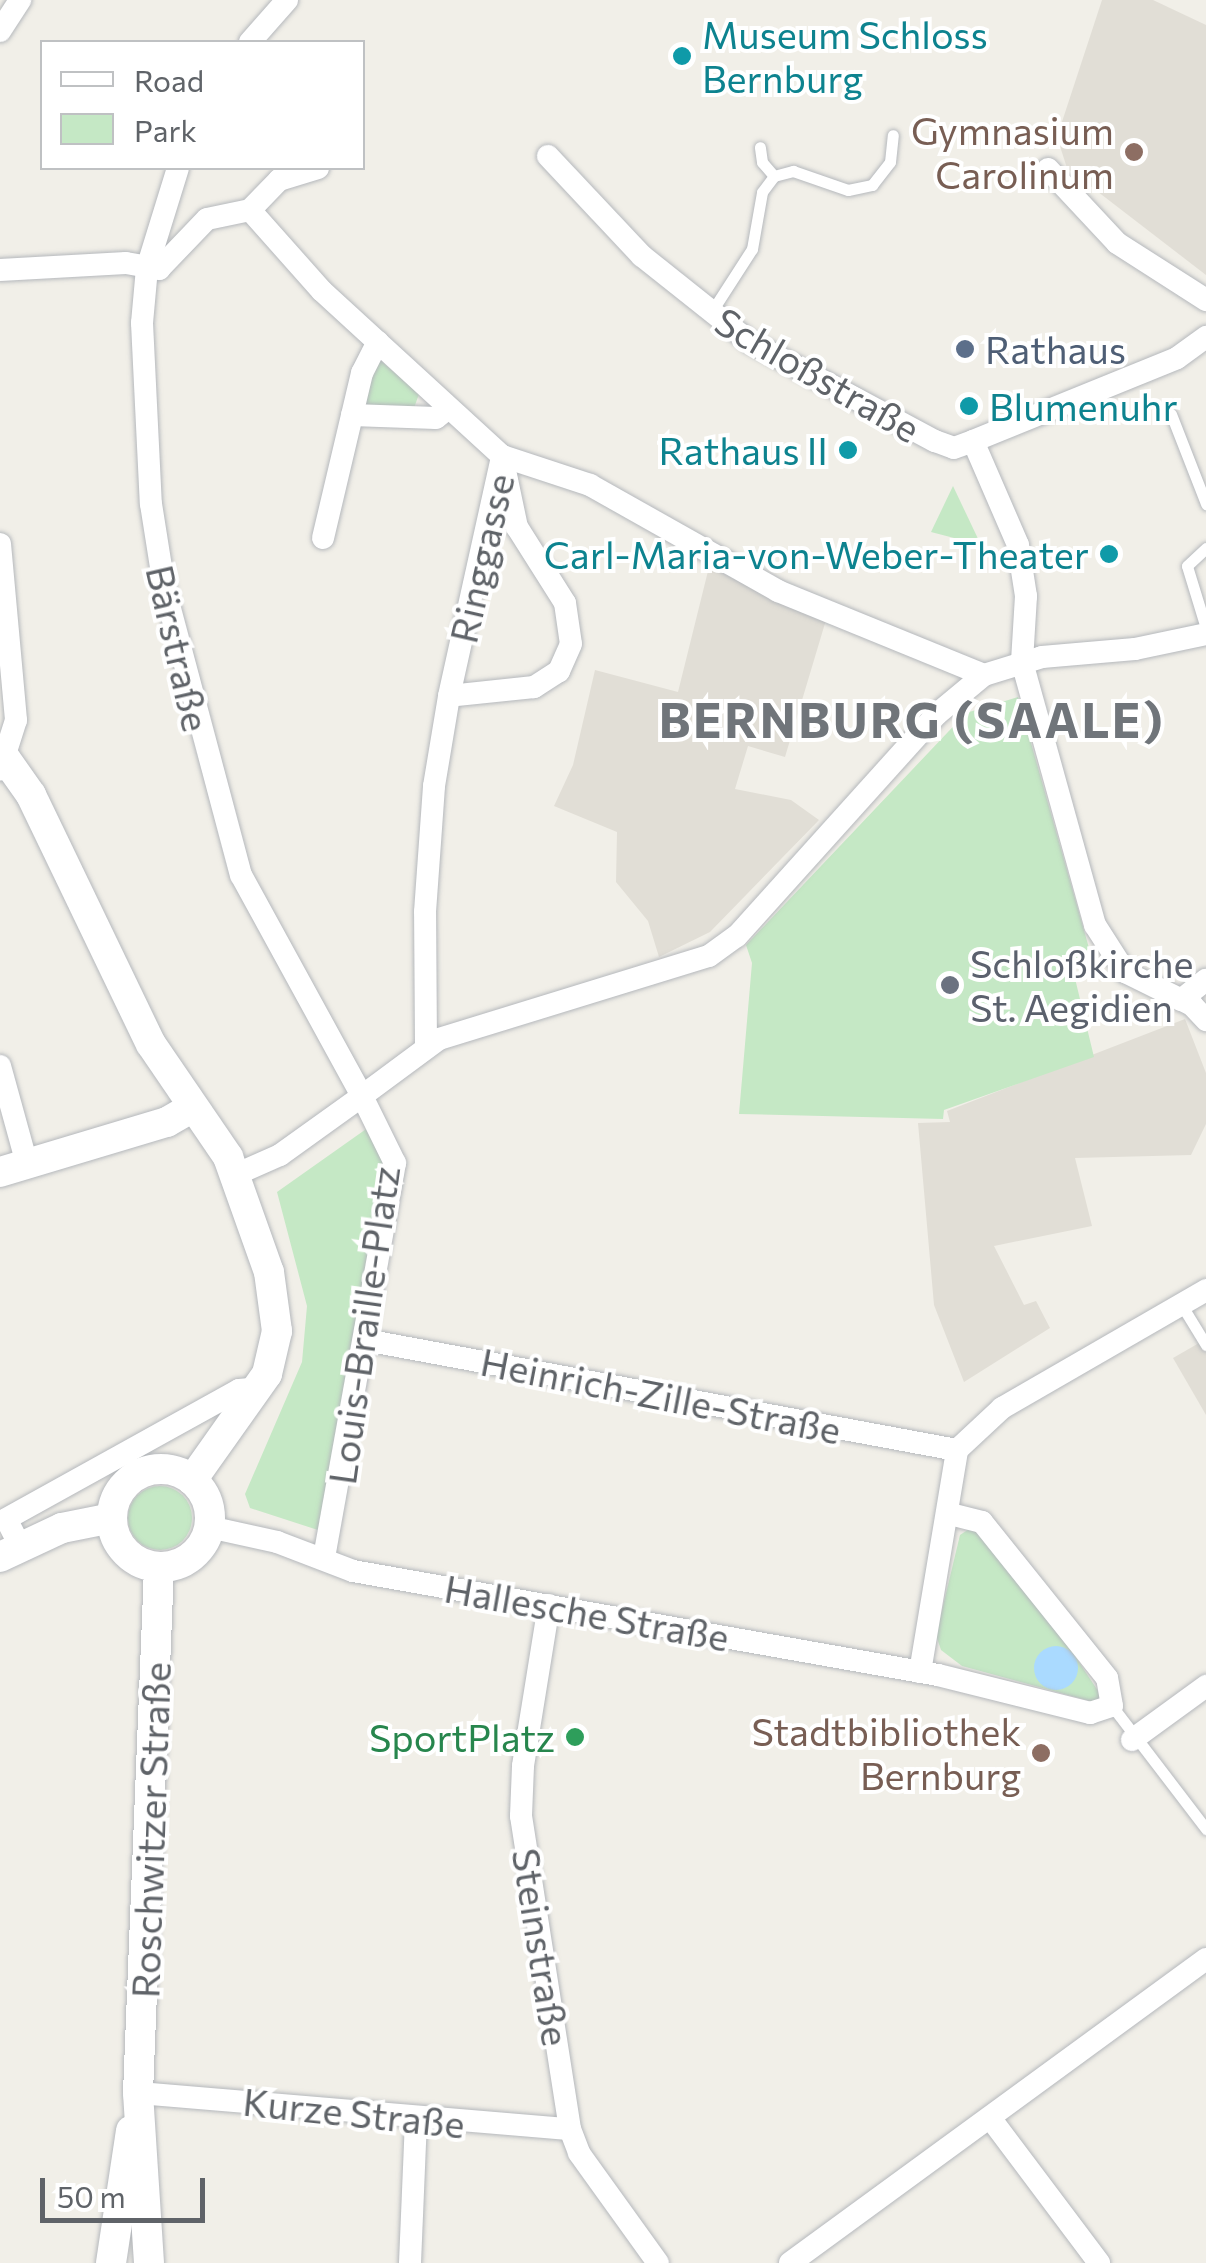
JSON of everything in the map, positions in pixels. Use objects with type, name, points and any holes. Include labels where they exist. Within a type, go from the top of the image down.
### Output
[{"type":"main road","points":[[2,760],[31,795],[136,1017],[236,1174],[277,1311],[261,1388],[192,1480]]},
{"type":"main road","points":[[14,1168],[167,1122],[193,1106]]},
{"type":"main road","points":[[167,1469],[192,1480],[207,1501],[209,1527],[191,1556],[159,1567],[126,1552],[112,1518],[120,1492],[140,1474],[167,1469]]},
{"type":"main road","points":[[10,1551],[112,1518]]},
{"type":"main road","name":"Roschwitzer Straße","points":[[149,2263],[138,2093],[159,1567]]},
{"type":"main road","name":"Roschwitzer Straße","points":[[111,2263],[138,2093]]},
{"type":"street","points":[[0,31],[20,0]]},
{"type":"street","points":[[252,40],[286,0]]},
{"type":"street","name":"Schloßstraße","points":[[548,156],[629,243],[710,314],[774,356],[934,442],[954,448],[973,441],[1025,571],[1022,662],[1095,925],[1125,972],[1181,1000],[1206,1020]]},
{"type":"street","points":[[1048,169],[1117,242],[1206,300]]},
{"type":"street","name":"Bärstraße","points":[[177,170],[148,268],[142,323],[151,504],[190,703],[230,847],[255,906],[362,1096]]},
{"type":"street","points":[[0,270],[126,263],[148,268],[166,266],[208,219],[250,210],[279,180],[312,170]]},
{"type":"street","points":[[250,210],[369,334],[502,456],[590,485],[778,592],[984,675]]},
{"type":"street","points":[[323,538],[369,334]]},
{"type":"street","points":[[973,441],[1177,358],[1206,338]]},
{"type":"street","points":[[352,414],[436,418],[447,409]]},
{"type":"street","name":"Ringgasse","points":[[449,696],[534,687],[558,671],[571,644],[565,603],[517,528],[502,456]]},
{"type":"street","name":"Ringgasse","points":[[426,1046],[427,869],[449,696],[502,456]]},
{"type":"street","points":[[0,544],[16,690],[2,760]]},
{"type":"street","points":[[426,1046],[709,956],[737,936],[937,714],[984,675],[1022,662],[1206,631]]},
{"type":"street","points":[[1181,1000],[1206,980]]},
{"type":"street","name":"Louis-Braille-Platz","points":[[236,1174],[280,1155],[426,1046]]},
{"type":"street","points":[[0,1066],[14,1168]]},
{"type":"street","name":"Louis-Braille-Platz","points":[[324,1559],[395,1163],[362,1096]]},
{"type":"street","points":[[920,1672],[957,1450],[1002,1408],[1206,1290]]},
{"type":"street","name":"Heinrich-Zille-Straße","points":[[364,1340],[957,1450]]},
{"type":"street","points":[[10,1551],[6,1519],[238,1390],[261,1388]]},
{"type":"street","points":[[947,1513],[982,1522],[1107,1678],[1112,1706]]},
{"type":"street","name":"Hallesche Straße","points":[[209,1527],[258,1538],[353,1570],[920,1672],[1090,1714],[1112,1706]]},
{"type":"street","name":"Steinstraße","points":[[549,1605],[523,1766],[521,1816],[570,2130],[578,2153],[658,2263]]},
{"type":"street","points":[[1132,1740],[1206,1686]]},
{"type":"street","points":[[790,2263],[1206,1959]]},
{"type":"street","name":"Kurze Straße","points":[[138,2093],[570,2130]]},
{"type":"street","points":[[410,2263],[416,2118]]},
{"type":"street","points":[[990,2118],[1099,2263]]},
{"type":"lane","points":[[710,314],[752,248],[762,192],[774,176],[793,171],[848,190],[872,185],[890,162],[893,136]]},
{"type":"lane","points":[[760,147],[762,162],[774,176]]},
{"type":"lane","points":[[1171,414],[1206,504]]},
{"type":"lane","points":[[1206,548],[1187,566],[1187,576],[1206,631]]},
{"type":"lane","points":[[1181,1304],[1206,1346]]},
{"type":"lane","points":[[1112,1706],[1132,1740],[1206,1829]]},
{"type":"shaded area","name":"Gymnasium Carolinum","points":[[1102,0],[1153,0],[1206,25],[1206,275],[1067,168],[1057,137]]},
{"type":"shaded area","points":[[709,567],[826,620],[785,757],[748,746],[735,789],[791,800],[819,820],[710,932],[659,957],[648,921],[616,882],[617,832],[554,806],[573,765],[595,670],[678,692]]},
{"type":"shaded area","points":[[1185,1019],[1206,1073],[1206,1124],[1191,1155],[1075,1158],[1092,1226],[994,1246],[1024,1305],[1036,1301],[1050,1328],[964,1382],[934,1305],[918,1123],[950,1122],[947,1111]]},
{"type":"shaded area","points":[[1206,1339],[1206,1415],[1173,1358]]},
{"type":"green space","points":[[380,360],[419,394],[414,408],[361,405]]},
{"type":"green space","points":[[953,486],[981,545],[931,532]]},
{"type":"green space","points":[[1018,697],[1089,948],[1072,966],[1094,1057],[944,1110],[943,1119],[739,1114],[752,963],[746,945],[966,713]]},
{"type":"green space","points":[[369,1127],[384,1154],[321,1531],[250,1508],[245,1494],[302,1362],[307,1306],[277,1192]]},
{"type":"green space","points":[[160,1486],[183,1495],[192,1518],[183,1541],[160,1550],[137,1541],[128,1518],[137,1495]]},
{"type":"green space","points":[[969,1529],[979,1530],[1073,1653],[1100,1694],[1097,1703],[962,1666],[941,1650],[936,1635],[960,1535]]},
{"type":"water","points":[[1056,1646],[1071,1653],[1078,1668],[1071,1683],[1056,1690],[1041,1683],[1034,1668],[1041,1653]]},
{"type":"place","name":"Museum Schloss Bernburg","points":[[682,56]]},
{"type":"place","name":"Gymnasium Carolinum","points":[[1134,152]]},
{"type":"place","name":"Rathaus","points":[[965,349]]},
{"type":"place","name":"Blumenuhr","points":[[969,406]]},
{"type":"place","name":"Rathaus II","points":[[848,450]]},
{"type":"place","name":"Carl-Maria-von-Weber-Theater","points":[[1109,554]]},
{"type":"place","name":"Schloßkirche St. Aegidien","points":[[950,985]]},
{"type":"place","name":"SportPlatz","points":[[575,1737]]},
{"type":"place","name":"Stadtbibliothek Bernburg","points":[[1041,1753]]},
{"type":"district","name":"BERNBURG (SAALE)","points":[[912,719]]}]
